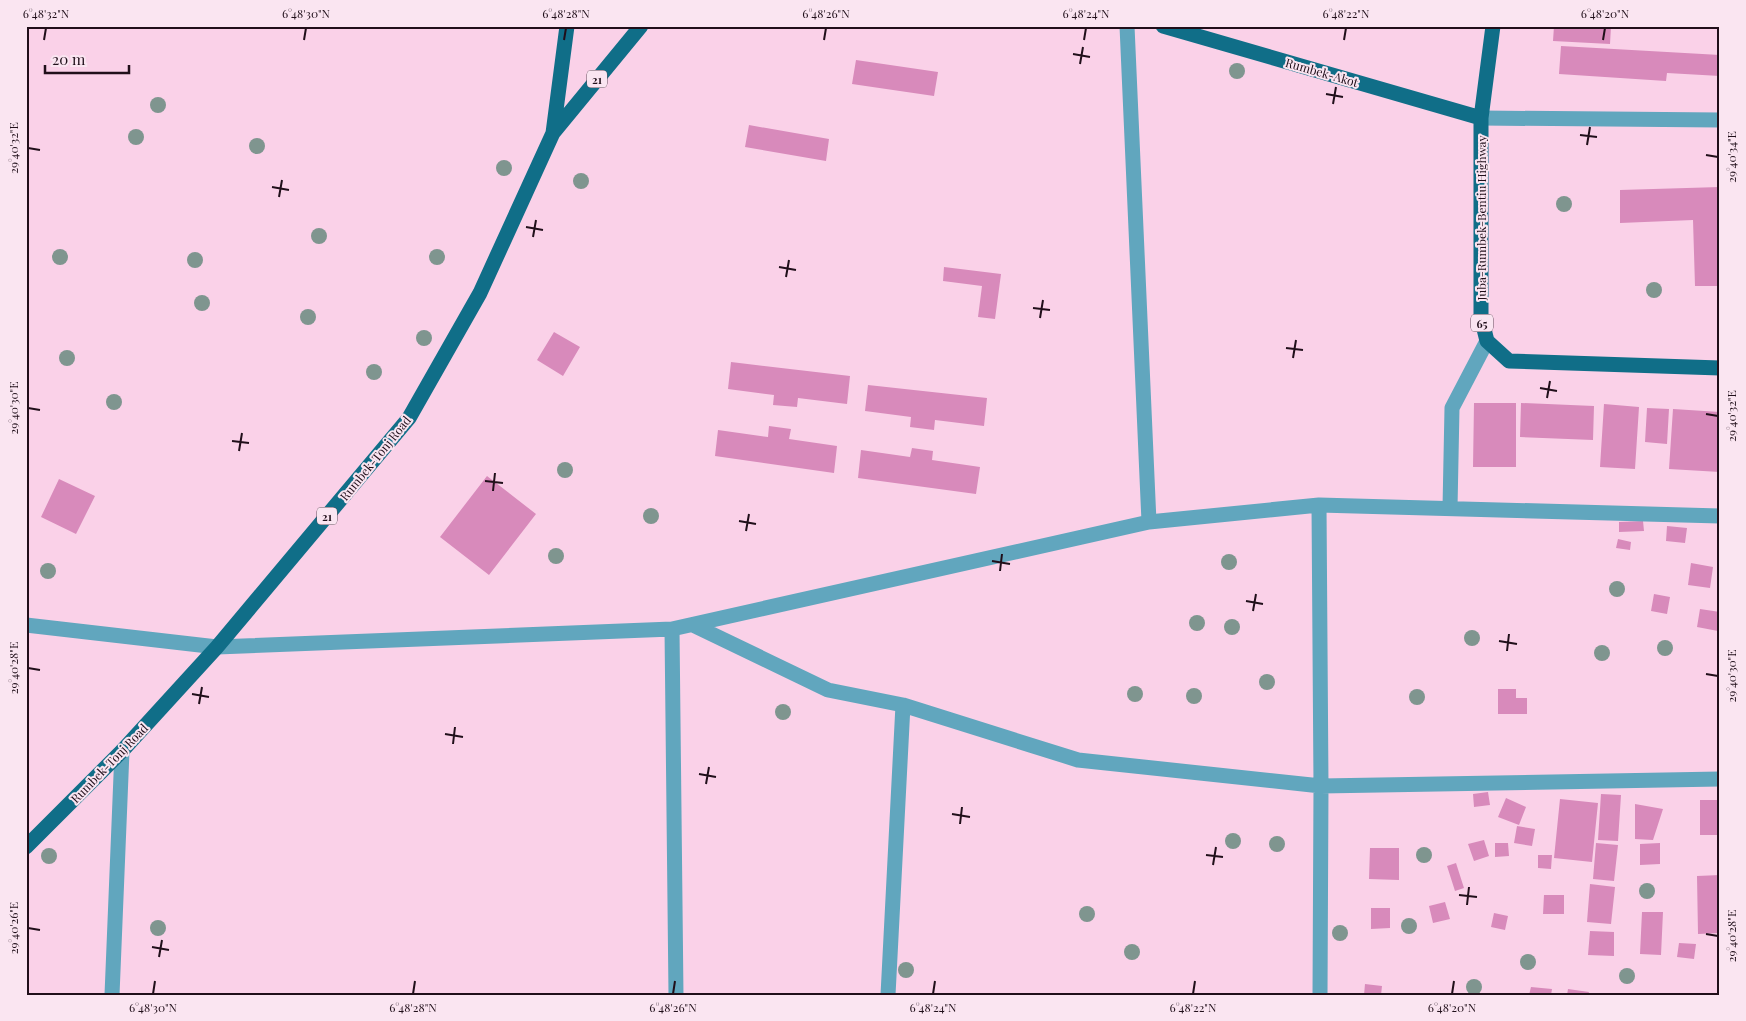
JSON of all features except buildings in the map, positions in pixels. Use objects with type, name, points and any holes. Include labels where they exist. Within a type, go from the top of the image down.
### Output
[{"type":"main road","name":"Rumbek-Tonj Road","points":[[554,133],[567,26]]},
{"type":"main road","name":"Rumbek-Tonj Road","points":[[26,847],[122,751],[217,647],[409,418],[480,293],[554,133],[641,26]]},
{"type":"main road","name":"Rumbek-Akot","points":[[1163,26],[1481,118]]},
{"type":"main road","name":"Juba-Rumbek-Bentiu Highway","points":[[1487,341],[1481,317],[1481,118],[1493,26]]},
{"type":"main road","name":"65","points":[[1487,341],[1509,361],[1720,368]]},
{"type":"street","points":[[1127,26],[1150,522]]},
{"type":"street","points":[[1481,118],[1720,120]]},
{"type":"street","points":[[1450,508],[1452,408],[1487,341]]},
{"type":"street","points":[[1319,505],[1320,995]]},
{"type":"street","points":[[26,625],[217,647],[672,630],[1150,522],[1319,505],[1720,516]]},
{"type":"street","points":[[693,625],[828,690],[903,705],[1078,760],[1321,786],[1720,779]]},
{"type":"street","points":[[672,630],[676,995]]},
{"type":"street","points":[[888,995],[903,705]]},
{"type":"street","points":[[112,995],[122,751]]}]
